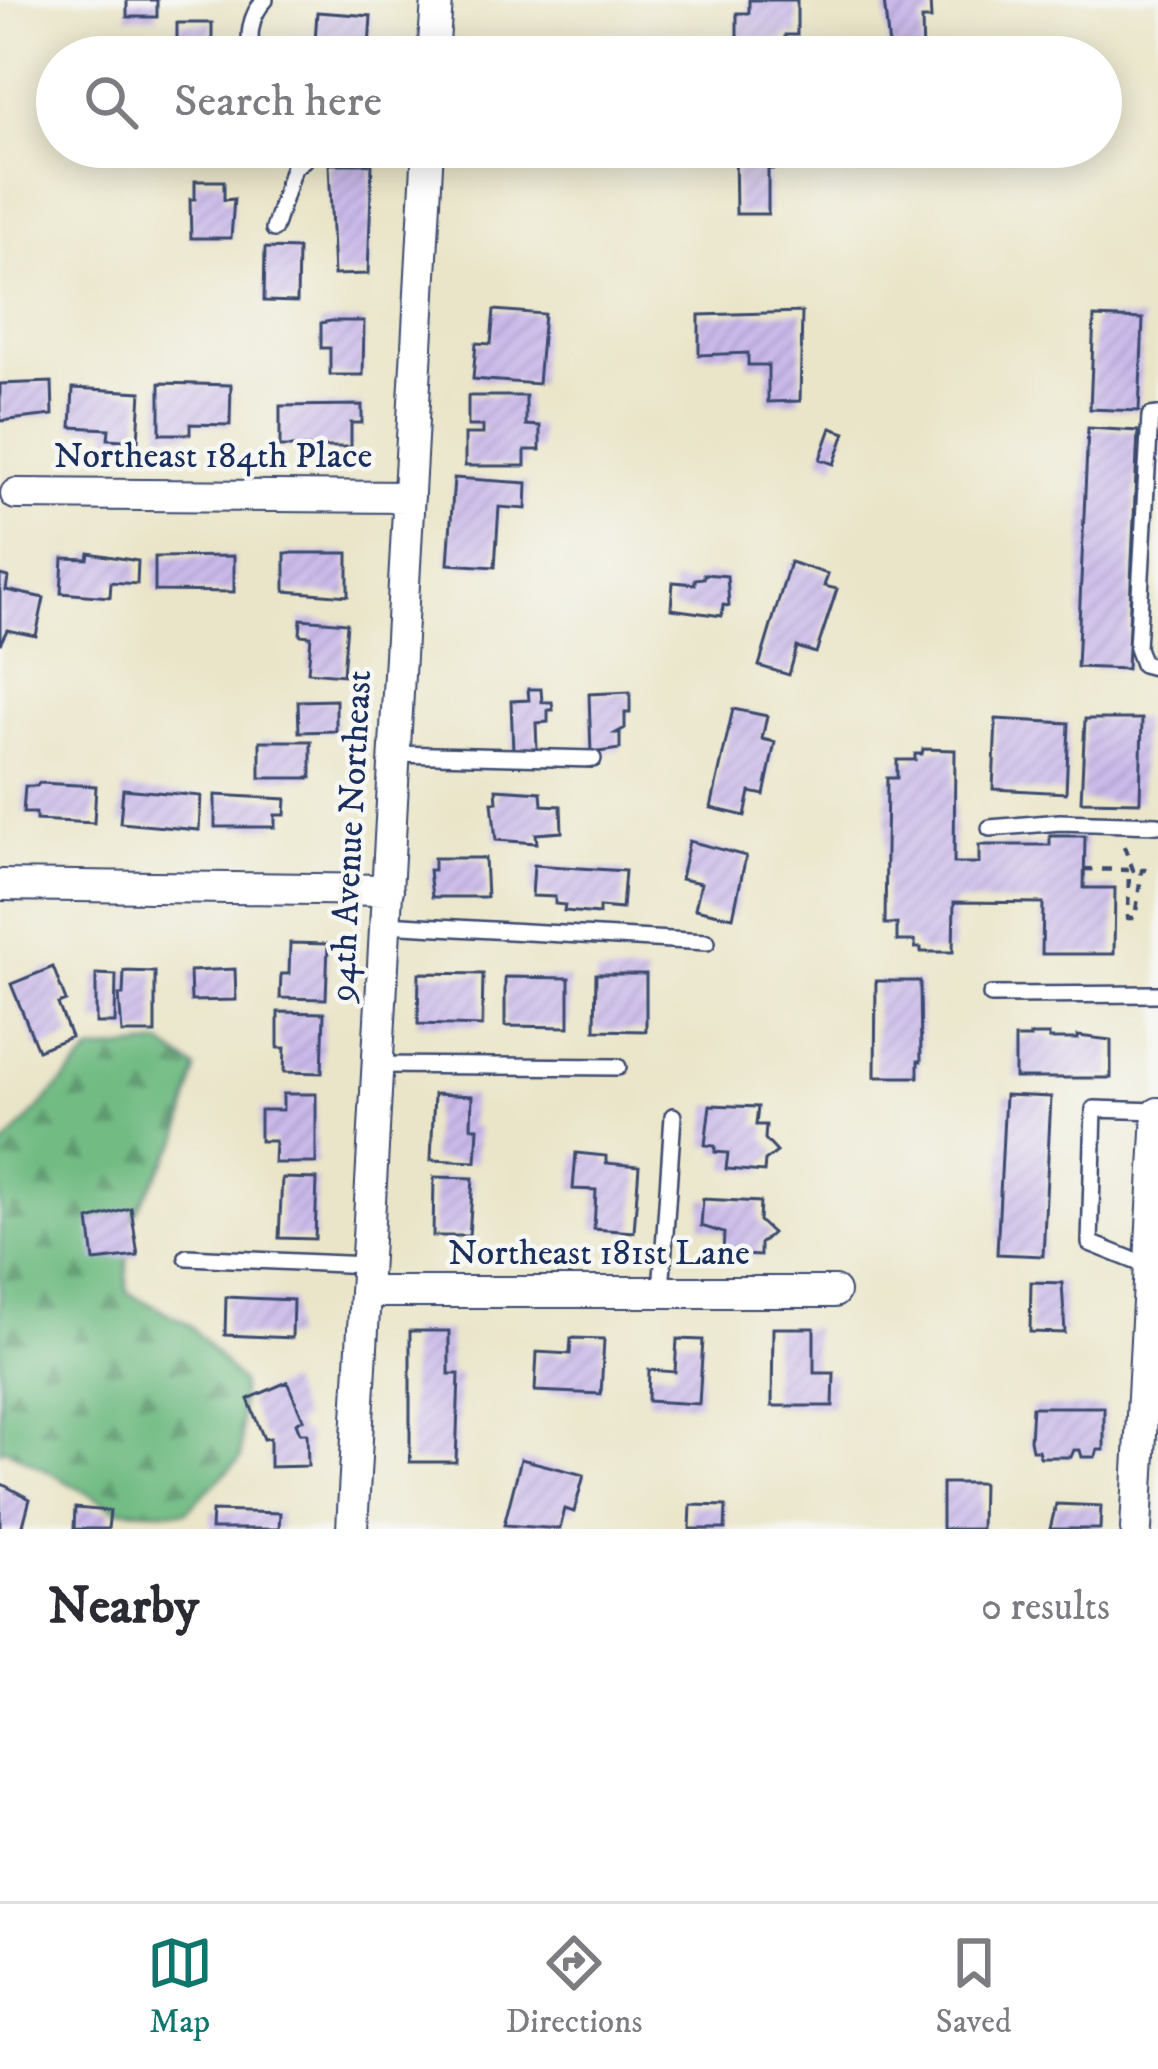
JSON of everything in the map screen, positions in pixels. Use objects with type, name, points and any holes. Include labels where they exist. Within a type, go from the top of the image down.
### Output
[{"type":"street","points":[[435,36],[436,0]]},
{"type":"street","name":"94th Avenue Northeast","points":[[352,1529],[427,168]]},
{"type":"street","name":"Northeast 184th Place","points":[[16,494],[409,496]]},
{"type":"street","points":[[0,885],[388,890]]},
{"type":"street","points":[[1136,1529],[1158,1112]]},
{"type":"street","name":"Northeast 181st Lane","points":[[366,1278],[661,1292],[834,1292]]},
{"type":"lane","points":[[249,36],[255,10],[265,0]]},
{"type":"lane","points":[[274,230],[293,168]]},
{"type":"lane","points":[[1154,416],[1137,649],[1143,664],[1158,668]]},
{"type":"lane","points":[[395,754],[593,759]]},
{"type":"lane","points":[[990,828],[1060,822],[1158,825]]},
{"type":"lane","points":[[386,924],[707,942]]},
{"type":"lane","points":[[991,995],[1158,994]]},
{"type":"lane","points":[[378,1065],[618,1067]]},
{"type":"lane","points":[[1150,1267],[1090,1243],[1094,1109],[1158,1112]]},
{"type":"lane","points":[[661,1292],[673,1116]]},
{"type":"lane","points":[[187,1257],[366,1278]]},
{"type":"path","points":[[1084,869],[1133,870],[1119,838]]},
{"type":"path","points":[[1129,870],[1128,918],[1135,918],[1142,870],[1148,870]]},
{"type":"green space","points":[[162,1044],[196,1069],[179,1140],[127,1226],[127,1292],[190,1325],[241,1383],[241,1458],[185,1512],[118,1510],[5,1448],[0,1451],[0,1150],[91,1052]]},
{"type":"building","points":[[127,0],[157,0],[157,17],[127,17]]},
{"type":"building","points":[[749,0],[797,0],[797,35],[737,36],[737,13],[749,13]]},
{"type":"building","points":[[884,0],[930,0],[931,19],[922,19],[922,36],[888,36]]},
{"type":"building","points":[[317,12],[371,16],[370,36],[315,36]]},
{"type":"building","points":[[177,23],[212,23],[212,36],[177,36]]},
{"type":"building","points":[[329,168],[372,168],[368,274],[334,275]]},
{"type":"building","points":[[735,168],[775,168],[768,169],[768,214],[736,214]]},
{"type":"building","points":[[195,181],[224,181],[224,200],[234,199],[231,238],[191,238],[190,199],[195,199]]},
{"type":"building","points":[[265,248],[298,249],[297,302],[264,301]]},
{"type":"building","points":[[494,310],[544,314],[538,384],[473,379],[476,343],[491,344]]},
{"type":"building","points":[[802,312],[800,401],[768,402],[768,365],[748,365],[748,353],[699,355],[699,315]]},
{"type":"building","points":[[1094,317],[1143,319],[1139,411],[1090,409]]},
{"type":"building","points":[[364,321],[363,375],[330,375],[330,348],[321,348],[321,323]]},
{"type":"building","points":[[52,382],[53,415],[0,421],[0,384]]},
{"type":"building","points":[[160,383],[231,385],[230,425],[190,424],[190,434],[160,434]]},
{"type":"building","points":[[73,388],[141,392],[138,441],[108,439],[109,429],[71,427]]},
{"type":"building","points":[[468,396],[526,396],[526,425],[540,426],[540,450],[525,450],[525,466],[465,466],[465,434],[483,434],[483,426],[468,426]]},
{"type":"building","points":[[362,405],[362,423],[351,423],[351,447],[280,447],[280,406]]},
{"type":"building","points":[[831,428],[845,433],[834,464],[820,459]]},
{"type":"building","points":[[1088,428],[1138,431],[1127,669],[1077,667]]},
{"type":"building","points":[[454,478],[527,483],[526,509],[499,507],[495,567],[448,564]]},
{"type":"building","points":[[89,553],[138,561],[137,584],[111,582],[110,597],[61,593],[63,558],[88,559]]},
{"type":"building","points":[[285,553],[348,553],[348,596],[285,591]]},
{"type":"building","points":[[234,556],[234,592],[155,591],[155,557]]},
{"type":"building","points":[[790,562],[828,574],[824,586],[837,589],[816,653],[797,647],[789,675],[759,666]]},
{"type":"building","points":[[704,574],[727,576],[729,606],[723,605],[722,616],[671,609],[673,582],[695,584]]},
{"type":"building","points":[[0,575],[8,577],[6,590],[44,598],[36,636],[7,630],[0,644]]},
{"type":"building","points":[[301,619],[347,623],[343,675],[308,672],[311,636],[300,635]]},
{"type":"building","points":[[528,689],[541,689],[542,702],[552,702],[553,710],[548,710],[548,722],[536,723],[537,749],[513,751],[511,701],[529,700]]},
{"type":"building","points":[[630,692],[625,728],[616,733],[620,733],[620,749],[591,753],[589,694]]},
{"type":"building","points":[[336,700],[336,731],[299,732],[298,701]]},
{"type":"building","points":[[733,709],[767,716],[762,739],[775,742],[764,795],[750,792],[745,816],[711,808]]},
{"type":"building","points":[[996,719],[1069,723],[1066,793],[993,789]]},
{"type":"building","points":[[1085,719],[1142,719],[1140,802],[1081,801]]},
{"type":"building","points":[[260,741],[311,741],[311,778],[260,778]]},
{"type":"building","points":[[923,749],[955,750],[954,863],[979,863],[979,845],[1050,845],[1050,836],[1085,836],[1084,888],[1115,888],[1114,954],[1042,954],[1043,903],[954,902],[953,952],[921,952],[915,941],[897,941],[897,924],[885,924],[887,778],[897,778],[897,760],[915,760]]},
{"type":"building","points":[[25,786],[96,786],[94,823],[36,820],[36,813],[23,813]]},
{"type":"building","points":[[123,789],[201,796],[199,830],[120,823]]},
{"type":"building","points":[[496,789],[541,792],[542,805],[561,806],[562,832],[536,834],[537,843],[496,840],[492,802],[497,802]]},
{"type":"building","points":[[215,795],[286,799],[285,815],[275,815],[275,827],[215,827]]},
{"type":"building","points":[[689,841],[746,856],[733,917],[695,909],[701,883],[681,879]]},
{"type":"building","points":[[434,858],[485,858],[487,897],[432,897],[429,870],[434,870]]},
{"type":"building","points":[[534,865],[625,871],[622,909],[599,907],[599,914],[564,911],[565,905],[555,904],[555,897],[532,896]]},
{"type":"building","points":[[290,943],[328,944],[326,999],[280,998],[281,974],[289,974]]},
{"type":"building","points":[[53,967],[66,1001],[58,1004],[71,1037],[38,1050],[11,984]]},
{"type":"building","points":[[235,969],[236,1000],[191,1001],[190,971]]},
{"type":"building","points":[[124,971],[155,972],[155,1033],[122,1033],[119,995],[123,995]]},
{"type":"building","points":[[419,973],[483,974],[482,1026],[418,1024]]},
{"type":"building","points":[[96,974],[116,975],[115,1023],[96,1023]]},
{"type":"building","points":[[596,974],[646,974],[646,1031],[595,1030]]},
{"type":"building","points":[[505,977],[569,978],[569,1027],[505,1026]]},
{"type":"building","points":[[876,981],[920,981],[918,1077],[875,1077]]},
{"type":"building","points":[[278,1012],[324,1013],[322,1073],[284,1072]]},
{"type":"building","points":[[1015,1038],[1111,1040],[1111,1078],[1015,1078]]},
{"type":"building","points":[[283,1094],[316,1094],[316,1163],[274,1163],[275,1141],[260,1141],[260,1110],[283,1110]]},
{"type":"building","points":[[434,1094],[472,1096],[471,1127],[478,1128],[476,1162],[431,1160]]},
{"type":"building","points":[[1005,1095],[1051,1097],[1043,1256],[997,1254]]},
{"type":"building","points":[[710,1105],[758,1107],[756,1125],[766,1125],[765,1139],[777,1152],[765,1161],[764,1172],[726,1169],[728,1153],[705,1145]]},
{"type":"building","points":[[576,1153],[606,1156],[606,1163],[639,1166],[634,1232],[594,1229],[596,1190],[573,1189]]},
{"type":"building","points":[[434,1177],[473,1178],[469,1236],[433,1236]]},
{"type":"building","points":[[282,1178],[317,1179],[315,1239],[279,1238]]},
{"type":"building","points":[[703,1199],[760,1202],[759,1221],[772,1233],[760,1244],[760,1256],[723,1254],[724,1233],[701,1226]]},
{"type":"building","points":[[131,1208],[138,1256],[94,1261],[89,1220]]},
{"type":"building","points":[[1031,1282],[1062,1283],[1065,1333],[1030,1332]]},
{"type":"building","points":[[226,1297],[293,1300],[292,1338],[225,1335]]},
{"type":"building","points":[[773,1328],[814,1328],[814,1373],[834,1373],[833,1406],[772,1406]]},
{"type":"building","points":[[410,1331],[449,1331],[449,1374],[459,1374],[456,1462],[410,1462]]},
{"type":"building","points":[[571,1338],[604,1339],[601,1394],[535,1391],[537,1352],[570,1354]]},
{"type":"building","points":[[677,1339],[703,1340],[699,1404],[648,1401],[649,1370],[675,1372]]},
{"type":"building","points":[[287,1382],[303,1419],[296,1423],[300,1433],[307,1433],[308,1466],[270,1467],[270,1438],[264,1439],[248,1399]]},
{"type":"building","points":[[1032,1407],[1104,1407],[1104,1450],[1098,1450],[1095,1457],[1082,1457],[1080,1450],[1074,1450],[1071,1457],[1040,1457],[1030,1440]]},
{"type":"building","points":[[521,1459],[584,1475],[574,1512],[565,1509],[560,1529],[504,1525]]},
{"type":"building","points":[[0,1483],[30,1499],[22,1529],[0,1529]]},
{"type":"building","points":[[942,1483],[982,1483],[981,1529],[942,1529]]},
{"type":"building","points":[[1056,1504],[1101,1506],[1100,1529],[1050,1529]]},
{"type":"building","points":[[691,1505],[726,1506],[725,1529],[690,1529]]},
{"type":"building","points":[[75,1508],[110,1511],[108,1529],[74,1529]]},
{"type":"building","points":[[212,1511],[280,1513],[279,1529],[211,1529]]}]
